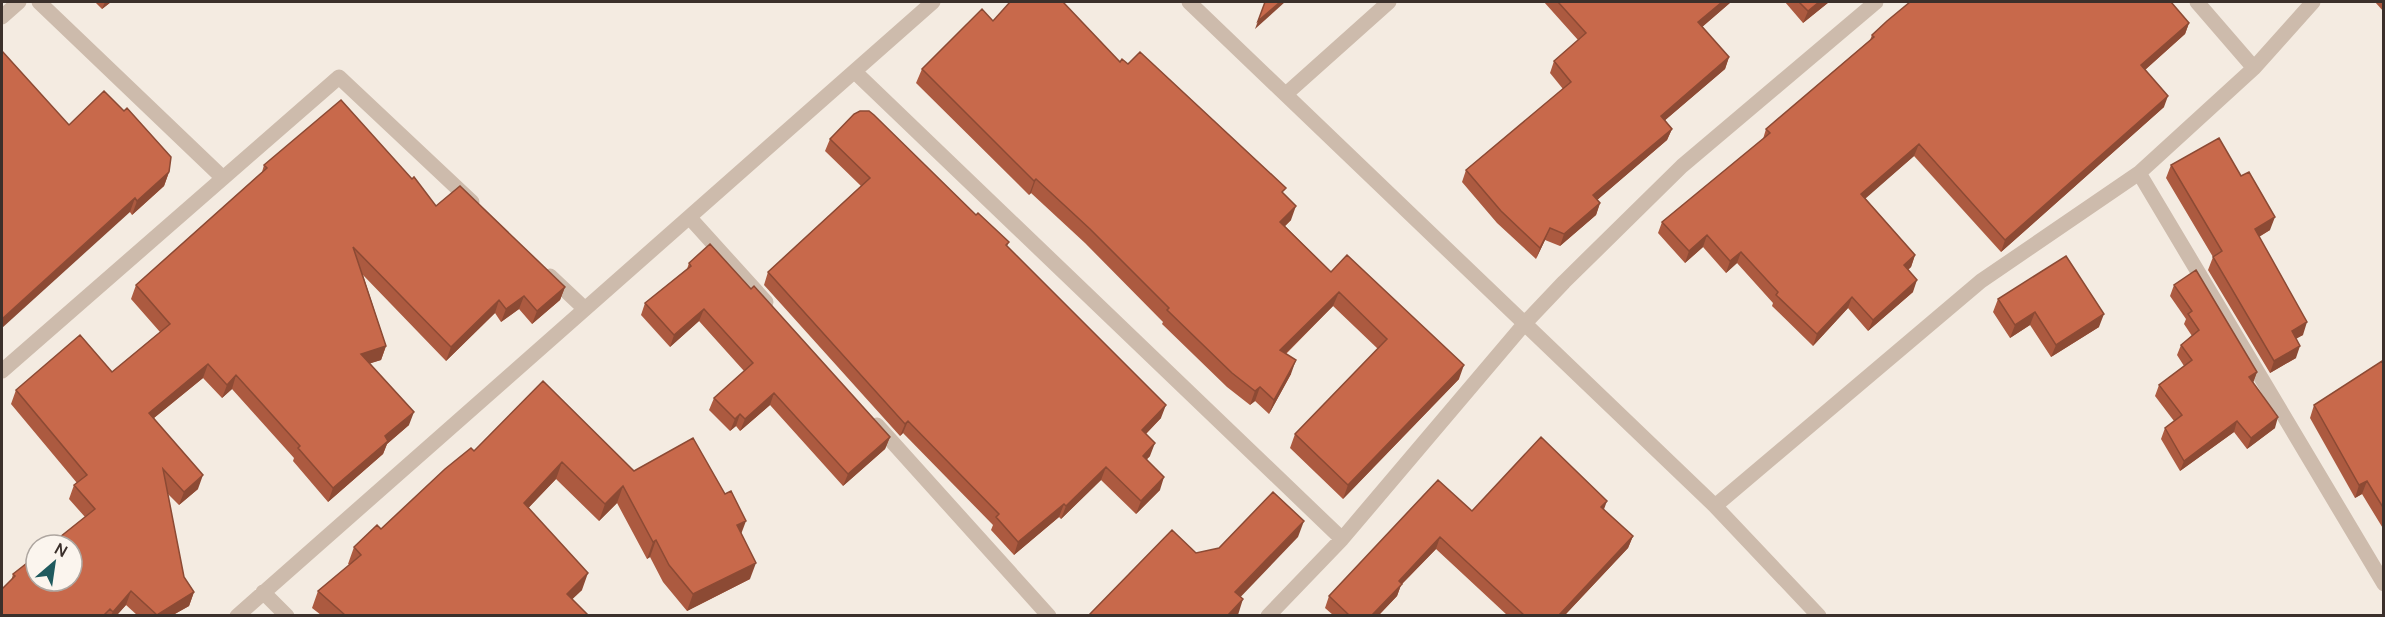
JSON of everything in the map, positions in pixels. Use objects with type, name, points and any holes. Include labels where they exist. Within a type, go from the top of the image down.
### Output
[{"type":"street","points":[[2,17],[19,2]]},
{"type":"street","points":[[39,2],[223,178]]},
{"type":"street","points":[[237,615],[933,2]]},
{"type":"street","points":[[1189,2],[1715,506],[1819,615]]},
{"type":"street","points":[[1286,94],[1389,2]]},
{"type":"street","points":[[1268,615],[1342,539],[1525,323],[1682,166],[1876,2]]},
{"type":"street","points":[[2197,2],[2254,68]]},
{"type":"street","points":[[1715,506],[1981,281],[2139,172],[2254,68],[2313,2]]},
{"type":"street","points":[[855,72],[1342,539]]},
{"type":"street","points":[[2,371],[339,77],[483,213]]},
{"type":"street","points":[[2139,172],[2384,584]]},
{"type":"street","points":[[690,218],[777,315]]},
{"type":"street","points":[[543,269],[585,309]]},
{"type":"street","points":[[865,412],[1049,615]]},
{"type":"street","points":[[263,592],[287,615]]},
{"type":"building","points":[[1010,2],[1063,2],[1120,62],[1122,59],[1128,64],[1140,52],[1286,188],[1282,192],[1296,206],[1280,222],[1331,272],[1347,255],[1464,365],[1348,485],[1295,434],[1387,339],[1339,292],[1280,350],[1296,360],[1274,400],[1260,387],[1255,391],[1232,373],[1167,310],[1169,308],[1090,229],[1036,179],[1034,181],[922,69],[982,9],[993,21]]},
{"type":"building","points":[[1265,2],[1280,2],[1258,21]]},
{"type":"building","points":[[1558,2],[1722,2],[1698,22],[1729,57],[1661,116],[1672,129],[1593,195],[1600,203],[1564,234],[1550,228],[1540,248],[1501,211],[1466,170],[1571,82],[1554,61],[1586,33]]},
{"type":"building","points":[[1799,2],[1819,2],[1808,11]]},
{"type":"building","points":[[1910,2],[2171,2],[2189,23],[2141,65],[2168,96],[2005,240],[1919,144],[1861,194],[1915,255],[1904,265],[1917,280],[1873,320],[1852,297],[1817,334],[1776,295],[1778,292],[1741,252],[1730,261],[1707,235],[1689,251],[1662,222],[1770,133],[1766,129],[1874,37],[1872,35]]},
{"type":"building","points":[[2,51],[69,125],[104,91],[124,111],[127,108],[171,157],[169,172],[137,201],[135,198],[2,319]]},
{"type":"building","points":[[341,100],[412,179],[414,177],[436,206],[460,186],[565,287],[537,311],[524,296],[506,309],[499,300],[451,347],[353,247],[386,346],[361,354],[414,412],[385,436],[388,441],[333,488],[298,448],[300,446],[236,375],[227,385],[208,364],[149,413],[203,475],[184,492],[163,469],[184,577],[194,592],[157,615],[131,591],[113,612],[110,609],[104,615],[2,615],[2,589],[15,576],[13,574],[24,565],[24,593],[84,593],[84,533],[65,533],[95,509],[74,485],[87,475],[16,390],[80,335],[112,372],[170,324],[136,285],[267,168],[264,165]]},
{"type":"building","points":[[869,111],[874,115],[976,215],[978,213],[1009,242],[1006,245],[1166,405],[1142,430],[1155,443],[1143,456],[1164,477],[1141,501],[1106,467],[1066,506],[1064,504],[1018,542],[996,517],[999,514],[908,421],[905,424],[768,272],[870,178],[830,139],[854,114]]},
{"type":"building","points":[[2219,138],[2241,176],[2249,172],[2275,217],[2255,229],[2307,322],[2292,331],[2300,346],[2274,361],[2213,257],[2222,251],[2171,165]]},
{"type":"building","points":[[710,244],[751,289],[754,286],[890,437],[848,474],[774,393],[745,419],[740,414],[735,419],[714,398],[753,363],[704,309],[674,335],[645,303],[691,266],[689,263]]},
{"type":"building","points":[[2066,256],[2104,314],[2056,345],[2035,312],[2015,325],[1998,299]]},
{"type":"building","points":[[2196,270],[2257,372],[2249,377],[2278,417],[2251,438],[2237,421],[2184,461],[2165,428],[2182,415],[2159,385],[2192,360],[2181,345],[2199,330],[2188,314],[2192,311],[2174,285]]},
{"type":"building","points":[[2382,361],[2384,364],[2384,509],[2367,481],[2359,485],[2314,405]]},
{"type":"building","points":[[543,381],[634,471],[693,438],[725,494],[731,491],[746,521],[737,525],[756,563],[693,594],[669,565],[656,540],[653,542],[623,486],[605,504],[562,462],[524,503],[588,573],[567,594],[588,615],[345,615],[318,591],[361,555],[354,547],[377,525],[381,529],[445,469],[471,448],[474,451]]},
{"type":"building","points":[[1541,437],[1607,501],[1601,507],[1633,536],[1559,615],[1524,615],[1440,537],[1399,581],[1402,584],[1372,615],[1349,615],[1329,596],[1438,480],[1472,511]]},
{"type":"building","points":[[1273,492],[1304,521],[1235,592],[1243,599],[1228,615],[1090,614],[1172,530],[1196,553],[1219,548]]}]
